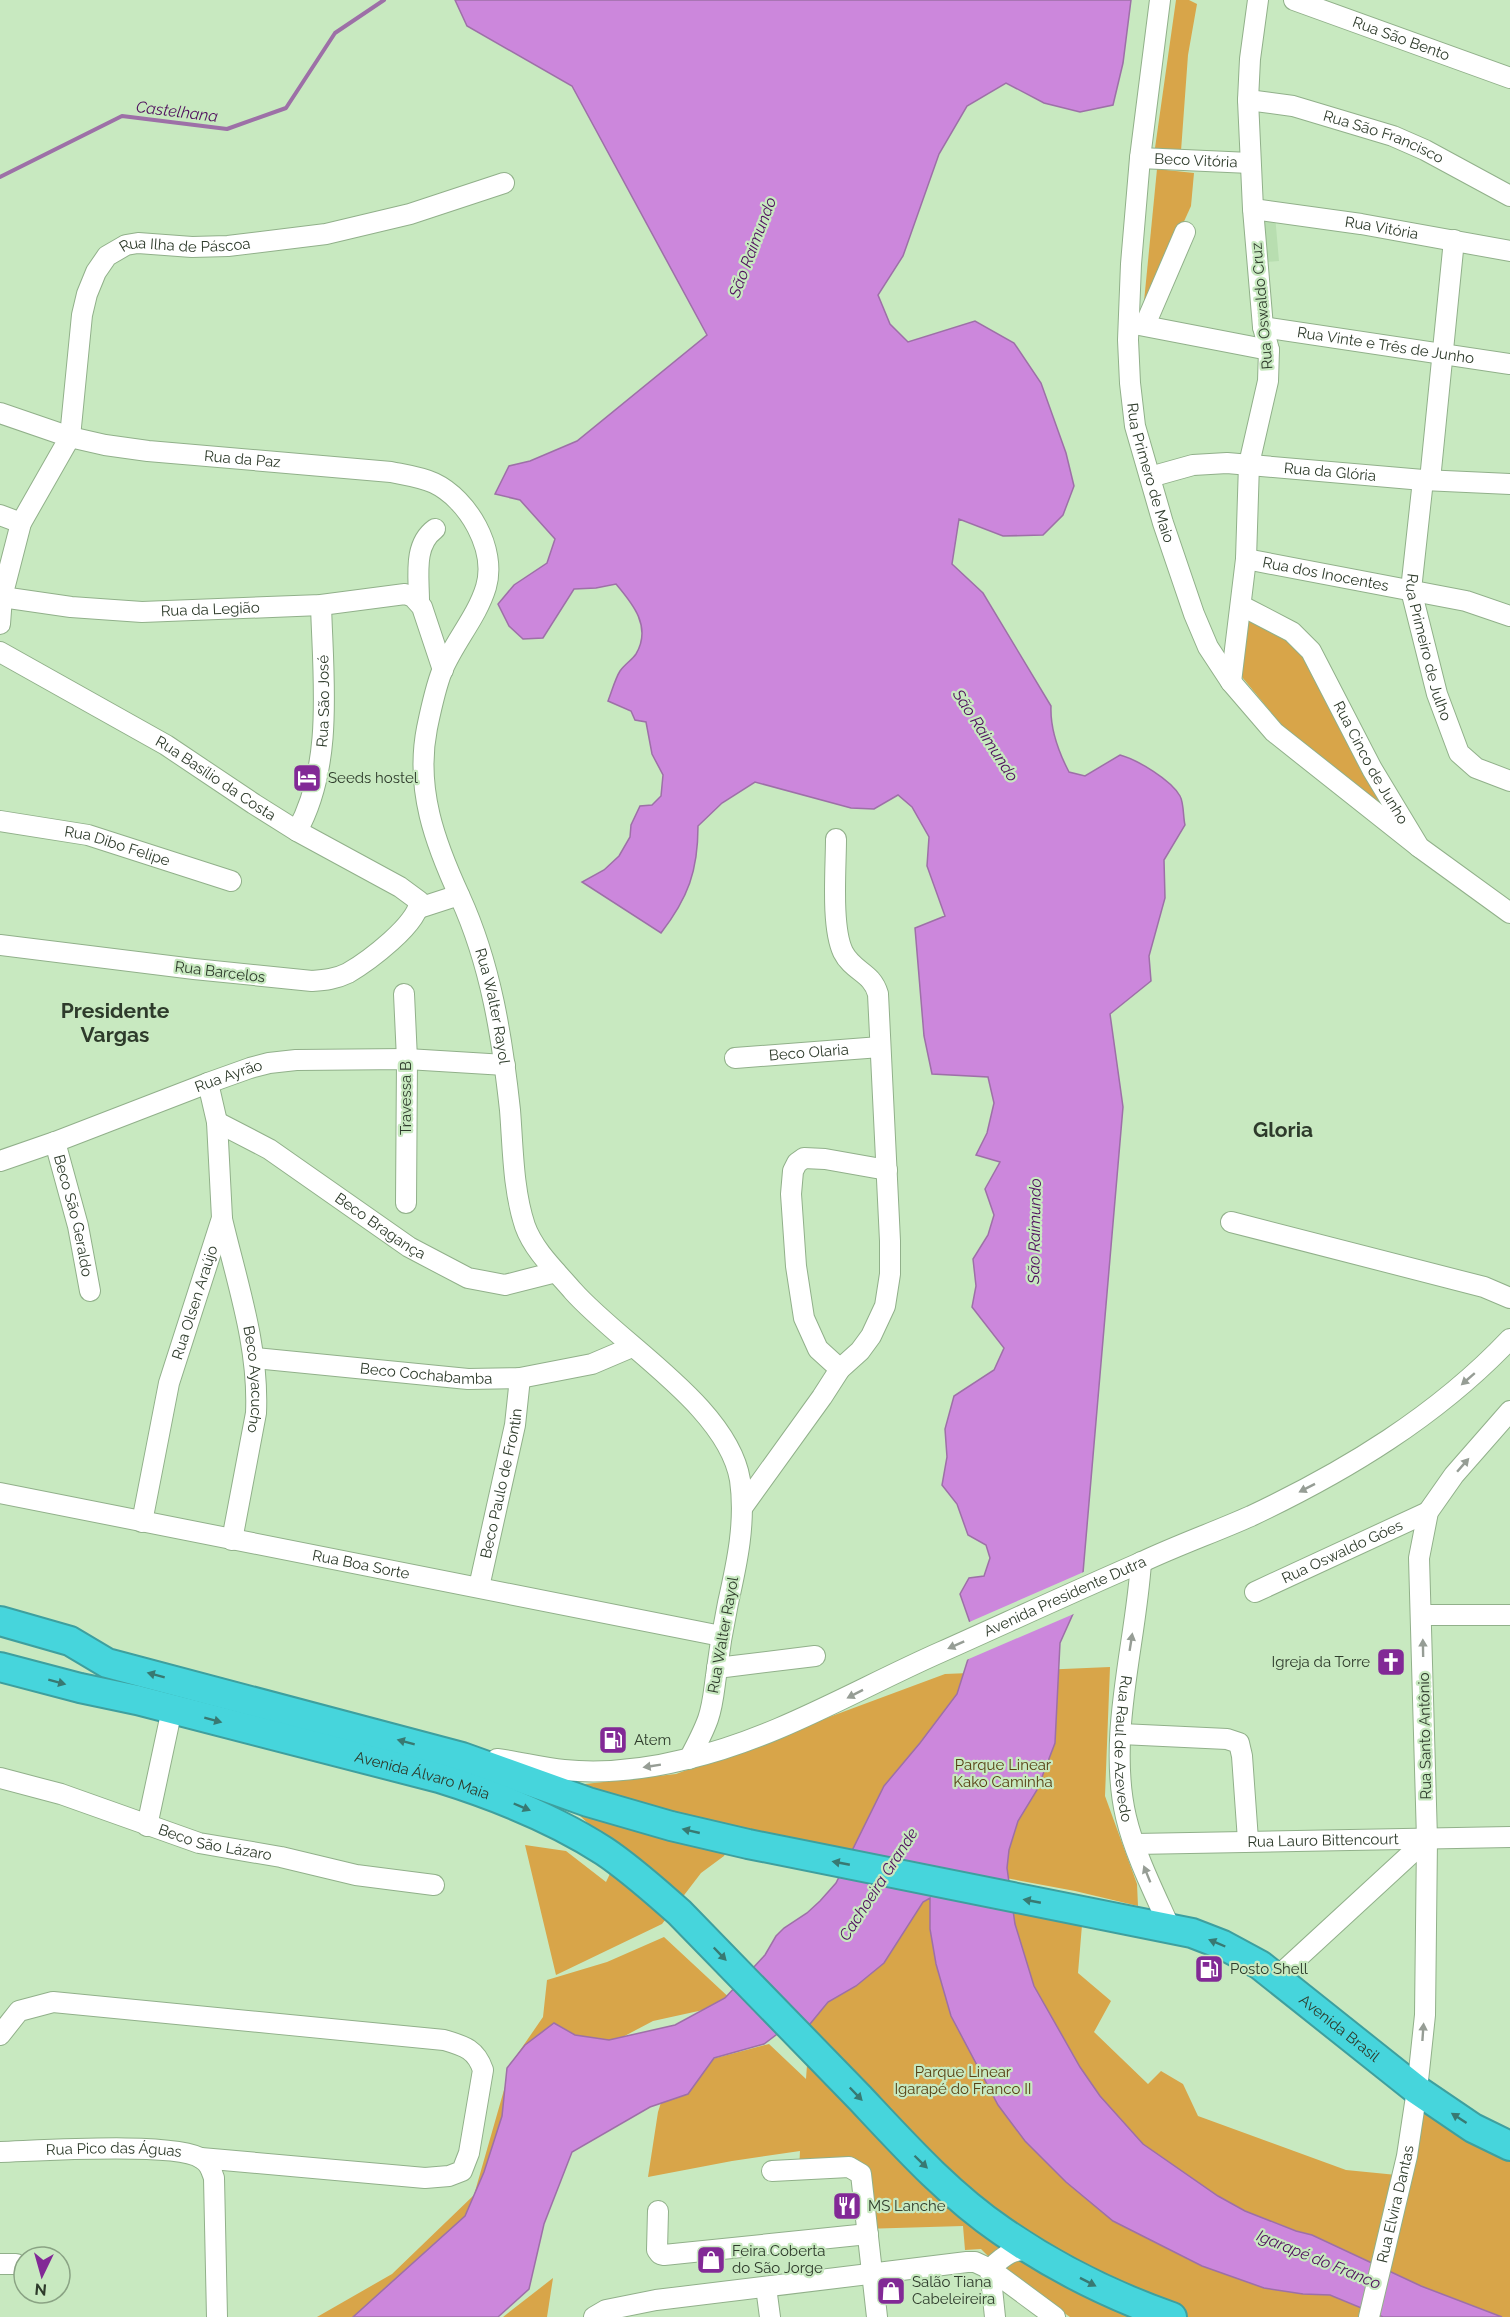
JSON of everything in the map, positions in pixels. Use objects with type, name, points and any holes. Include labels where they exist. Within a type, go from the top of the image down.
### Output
[{"type":"highway","name":"Avenida Álvaro Maia","points":[[0,1621],[70,1641],[107,1663],[462,1757],[630,1815],[748,1844],[1090,1912]]},
{"type":"highway","name":"Avenida Álvaro Maia","points":[[0,1667],[439,1778],[499,1798],[560,1825],[604,1851],[680,1912],[920,2162],[998,2251]]},
{"type":"highway","name":"Avenida Brasil","points":[[1090,1912],[1192,1934],[1223,1945],[1260,1965],[1418,2090],[1473,2128],[1510,2146]]},
{"type":"highway","points":[[998,2251],[1037,2254],[1098,2287],[1172,2317]]},
{"type":"street","name":"Rua Primero de Maio","points":[[1160,0],[1140,158],[1131,264],[1137,324],[1130,383],[1135,426],[1180,578],[1208,647],[1231,682],[1274,732],[1419,847]]},
{"type":"street","name":"Rua Oswaldo Cruz","points":[[1231,682],[1246,559],[1249,464],[1268,381],[1269,350],[1263,327],[1253,209],[1248,100],[1250,58],[1258,0]]},
{"type":"street","name":"Rua São Bento","points":[[1294,0],[1510,78]]},
{"type":"street","name":"Rua São Francisco","points":[[1248,100],[1293,106],[1393,135],[1510,196]]},
{"type":"street","name":"Beco Vitória","points":[[1140,158],[1250,163]]},
{"type":"street","name":"Rua Ilha de Páscoa","points":[[0,624],[1,598],[21,523],[70,437],[82,315],[96,272],[107,255],[126,245],[138,243],[192,247],[228,246],[326,234],[410,214],[504,183]]},
{"type":"street","name":"Rua Vitória","points":[[1253,209],[1331,219],[1510,252]]},
{"type":"street","points":[[1185,232],[1137,324],[1269,350]]},
{"type":"street","name":"Rua Primeiro de Julho","points":[[1454,240],[1411,590],[1437,694],[1459,753],[1476,768],[1510,781]]},
{"type":"street","name":"Rua Vinte e Três de Junho","points":[[1263,327],[1510,364]]},
{"type":"street","name":"Rua da Paz","points":[[0,413],[70,437],[148,451],[391,472],[414,476]]},
{"type":"street","name":"Rua da Glória","points":[[1150,477],[1208,463],[1249,464],[1426,480],[1510,484]]},
{"type":"street","name":"Rua Walter Rayol","points":[[414,476],[435,483],[461,504],[483,537],[485,548],[488,582],[479,604],[443,670],[426,730],[423,786],[432,828],[482,950],[490,981],[505,1065],[516,1176],[526,1228],[539,1252],[588,1308],[696,1402],[730,1450],[737,1467],[742,1508],[739,1550],[722,1636],[710,1715],[689,1759]]},
{"type":"street","points":[[0,515],[21,523]]},
{"type":"street","points":[[435,529],[427,535],[422,544],[418,601],[443,670]]},
{"type":"street","name":"Rua dos Inocentes","points":[[1246,559],[1466,601],[1510,616]]},
{"type":"street","name":"Rua da Legião","points":[[1,598],[71,607],[142,612],[321,605],[396,594],[413,597],[418,601]]},
{"type":"street","name":"Rua São José","points":[[297,831],[306,815],[311,798],[324,712],[321,605]]},
{"type":"street","name":"Rua Cinco de Junho","points":[[1242,606],[1292,632],[1311,651],[1372,769],[1419,847],[1510,913]]},
{"type":"street","name":"Rua Basílio da Costa","points":[[0,652],[166,745],[297,831],[400,887],[418,901],[418,911]]},
{"type":"street","name":"Rua Dibo Felipe","points":[[0,821],[88,835],[231,881]]},
{"type":"street","points":[[742,1508],[840,1369],[860,1351],[872,1336],[885,1306],[890,1274],[878,994],[875,983],[850,962],[839,941],[836,839]]},
{"type":"street","points":[[418,911],[459,895]]},
{"type":"street","name":"Rua Barcelos","points":[[0,945],[194,969],[312,981],[331,980],[348,973],[385,946],[418,911]]},
{"type":"street","name":"Travessa B","points":[[404,994],[407,1059],[406,1203]]},
{"type":"street","name":"Beco Olaria","points":[[735,1058],[880,1047]]},
{"type":"street","name":"Rua Ayrão","points":[[0,1161],[250,1068],[296,1060],[407,1059],[505,1065]]},
{"type":"street","name":"Rua Olsen Araújo","points":[[142,1522],[169,1383],[222,1218],[217,1122],[208,1083]]},
{"type":"street","name":"Beco Bragança","points":[[217,1122],[269,1149],[409,1247],[468,1278],[505,1285],[556,1272]]},
{"type":"street","name":"Beco São Geraldo","points":[[55,1142],[78,1226],[90,1291]]},
{"type":"street","points":[[840,1369],[818,1349],[804,1318],[796,1266],[791,1194],[793,1171],[797,1163],[804,1158],[825,1159],[887,1170]]},
{"type":"street","name":"Beco Ayacucho","points":[[222,1218],[255,1358],[256,1413],[232,1540]]},
{"type":"street","points":[[1231,1222],[1484,1287],[1510,1298]]},
{"type":"street","name":"Avenida Presidente Dutra","points":[[584,1771],[629,1769],[689,1759],[747,1741],[813,1713],[907,1667],[1141,1562],[1248,1517],[1348,1466],[1412,1424],[1448,1396],[1510,1339]]},
{"type":"street","name":"Beco Cochabamba","points":[[255,1358],[468,1379],[520,1378],[596,1362],[632,1347]]},
{"type":"street","name":"Beco Paulo de Frontin","points":[[479,1587],[515,1425],[520,1378]]},
{"type":"street","name":"Rua Santo Antônio","points":[[1418,2090],[1425,2015],[1427,1839],[1419,1558],[1428,1512],[1454,1475],[1510,1411]]},
{"type":"street","name":"Rua Boa Sorte","points":[[0,1493],[722,1636]]},
{"type":"street","name":"Rua Oswaldo Góes","points":[[1255,1592],[1428,1512]]},
{"type":"street","name":"Rua Raul de Azevedo","points":[[1141,1562],[1137,1611],[1127,1672],[1120,1775],[1123,1802],[1135,1844],[1170,1928]]},
{"type":"street","points":[[1422,1614],[1510,1615]]},
{"type":"street","points":[[717,1668],[815,1656]]},
{"type":"street","points":[[147,1826],[172,1709]]},
{"type":"street","points":[[710,1715],[712,1733],[720,1749]]},
{"type":"street","points":[[1121,1734],[1227,1739],[1239,1743],[1248,1840]]},
{"type":"street","name":"Avenida Álvaro Maia","points":[[462,1757],[487,1757],[549,1768],[584,1771]]},
{"type":"street","name":"Beco São Lázaro","points":[[0,1778],[61,1794],[199,1843],[273,1855],[356,1875],[434,1885]]},
{"type":"street","name":"Rua Lauro Bittencourt","points":[[1135,1844],[1248,1840],[1510,1837]]},
{"type":"street","points":[[1276,1978],[1427,1839]]},
{"type":"street","points":[[3,2030],[19,2011],[53,2002],[444,2040],[468,2047],[479,2058],[483,2070],[469,2153],[462,2170],[449,2176],[425,2178],[201,2158]]},
{"type":"street","name":"Rua Elvira Dantas","points":[[1369,2317],[1407,2156],[1418,2090]]},
{"type":"street","name":"Rua Pico das Águas","points":[[0,2152],[138,2149],[187,2154],[201,2158],[210,2166],[214,2178],[217,2317]]},
{"type":"street","points":[[772,2171],[849,2167],[861,2174],[877,2317]]},
{"type":"street","points":[[658,2211],[657,2250],[664,2255],[868,2234]]},
{"type":"street","points":[[594,2317],[606,2310],[657,2309],[766,2287],[967,2262],[983,2264],[998,2251]]},
{"type":"street","points":[[995,2317],[998,2251]]},
{"type":"street","points":[[998,2251],[1055,2317]]},
{"type":"street","points":[[766,2287],[770,2317]]},
{"type":"shaded area","points":[[1275,215],[1279,261],[1266,262],[1262,216]]},
{"type":"green space","points":[[1176,0],[1189,0],[1197,4],[1188,55],[1181,151],[1155,148]]},
{"type":"green space","points":[[1157,169],[1194,173],[1191,206],[1143,312]]},
{"type":"green space","points":[[1248,618],[1297,643],[1381,805],[1292,738],[1242,677]]},
{"type":"green space","name":"Parque Linear Kako Caminha","points":[[1110,1667],[1105,1796],[1137,1884],[1138,1906],[1075,1891],[738,1828],[724,1856],[701,1873],[662,1924],[556,1975],[525,1845],[566,1851],[606,1882],[620,1853],[565,1802],[576,1785],[676,1774],[945,1674]]},
{"type":"green space","name":"Parque Linear Igarapé do Franco II","points":[[930,1898],[1082,1925],[1078,1973],[1111,2001],[1094,2032],[1148,2084],[1161,2071],[1183,2084],[1198,2116],[1346,2170],[1407,2176],[1422,2102],[1510,2158],[1510,2317],[1070,2317],[999,2267],[981,2249],[965,2250],[963,2226],[862,2229],[855,2168],[799,2171],[800,2151],[648,2177],[658,2112],[670,2074],[697,2063],[769,2044],[806,2079],[810,2024],[828,2002],[856,1986],[884,1963],[923,1902]]},
{"type":"green space","points":[[664,1937],[735,2003],[653,2021],[562,2069],[402,2317],[317,2317],[392,2274],[474,2195],[512,2062],[543,2017],[547,1980],[607,1962]]},
{"type":"green space","points":[[553,2278],[547,2317],[503,2317]]},
{"type":"water","points":[[455,0],[1131,0],[1123,63],[1113,105],[1080,112],[1044,103],[1006,83],[967,106],[939,154],[903,256],[878,295],[890,324],[908,342],[975,321],[1014,343],[1041,383],[1066,453],[1074,486],[1063,515],[1043,535],[1003,536],[959,519],[952,564],[983,593],[1051,706],[1056,740],[1069,772],[1085,776],[1120,755],[1136,761],[1162,777],[1176,790],[1183,806],[1185,825],[1164,860],[1165,898],[1149,956],[1151,981],[1110,1014],[1123,1107],[1081,1596],[1060,1643],[1055,1743],[1037,1790],[1018,1821],[1009,1850],[1007,1868],[1015,1924],[1034,1986],[1080,2067],[1100,2096],[1143,2144],[1218,2196],[1245,2211],[1312,2235],[1421,2286],[1502,2317],[1383,2317],[1330,2295],[1303,2294],[1264,2288],[1202,2266],[1113,2221],[1066,2182],[1025,2141],[998,2105],[951,2016],[936,1964],[930,1929],[930,1898],[923,1902],[884,1963],[856,1986],[828,2002],[810,2024],[780,2032],[764,2044],[714,2058],[688,2094],[650,2107],[572,2152],[544,2224],[529,2289],[498,2317],[353,2317],[465,2216],[484,2172],[502,2116],[507,2068],[525,2045],[554,2023],[575,2035],[609,2040],[675,2025],[725,1998],[765,1955],[776,1936],[807,1913],[836,1883],[884,1786],[957,1694],[975,1637],[960,1594],[969,1578],[984,1576],[990,1558],[986,1545],[968,1535],[957,1504],[942,1485],[947,1457],[945,1429],[954,1396],[994,1370],[1004,1348],[972,1307],[976,1286],[973,1259],[988,1235],[994,1215],[985,1189],[1000,1162],[976,1155],[987,1133],[994,1103],[988,1077],[932,1074],[924,1036],[915,928],[945,916],[927,866],[929,837],[912,807],[898,795],[874,809],[851,808],[755,782],[722,803],[698,826],[696,857],[690,883],[685,896],[661,933],[582,882],[604,870],[619,856],[630,837],[631,825],[640,806],[652,805],[661,796],[663,775],[652,754],[646,722],[635,720],[631,711],[608,701],[620,671],[636,654],[642,634],[641,625],[634,608],[616,584],[574,589],[543,638],[523,639],[509,626],[498,604],[514,585],[547,563],[555,539],[520,500],[495,494],[509,466],[530,461],[577,441],[707,335],[572,86],[467,26]]},
{"type":"pier","points":[[1086,1571],[1084,1596],[1076,1613],[964,1661],[972,1637],[967,1623]]},
{"type":"waterway","name":"Castelhana","points":[[0,177],[122,116],[227,129],[286,108],[335,33],[384,0]]},
{"type":"place","name":"Seeds hostel","points":[[307,778]]},
{"type":"place","name":"Igreja da Torre","points":[[1391,1662]]},
{"type":"place","name":"Atem","points":[[613,1740]]},
{"type":"place","name":"Posto Shell","points":[[1209,1969]]},
{"type":"place","name":"MS Lanche","points":[[847,2206]]},
{"type":"place","name":"Feira Coberta do São Jorge","points":[[711,2260]]},
{"type":"place","name":"Salão Tiana Cabeleireira","points":[[891,2291]]},
{"type":"district","name":"Presidente Vargas","points":[[115,1023]]},
{"type":"district","name":"Gloria","points":[[1283,1130]]},
{"type":"water label","name":"São Raimundo","points":[[752,247]]},
{"type":"water label","name":"São Raimundo","points":[[986,735]]},
{"type":"water label","name":"São Raimundo","points":[[1034,1231]]},
{"type":"water label","name":"Cachoeira Grande","points":[[878,1884]]},
{"type":"water label","name":"Igarapé do Franco","points":[[1319,2259]]}]
